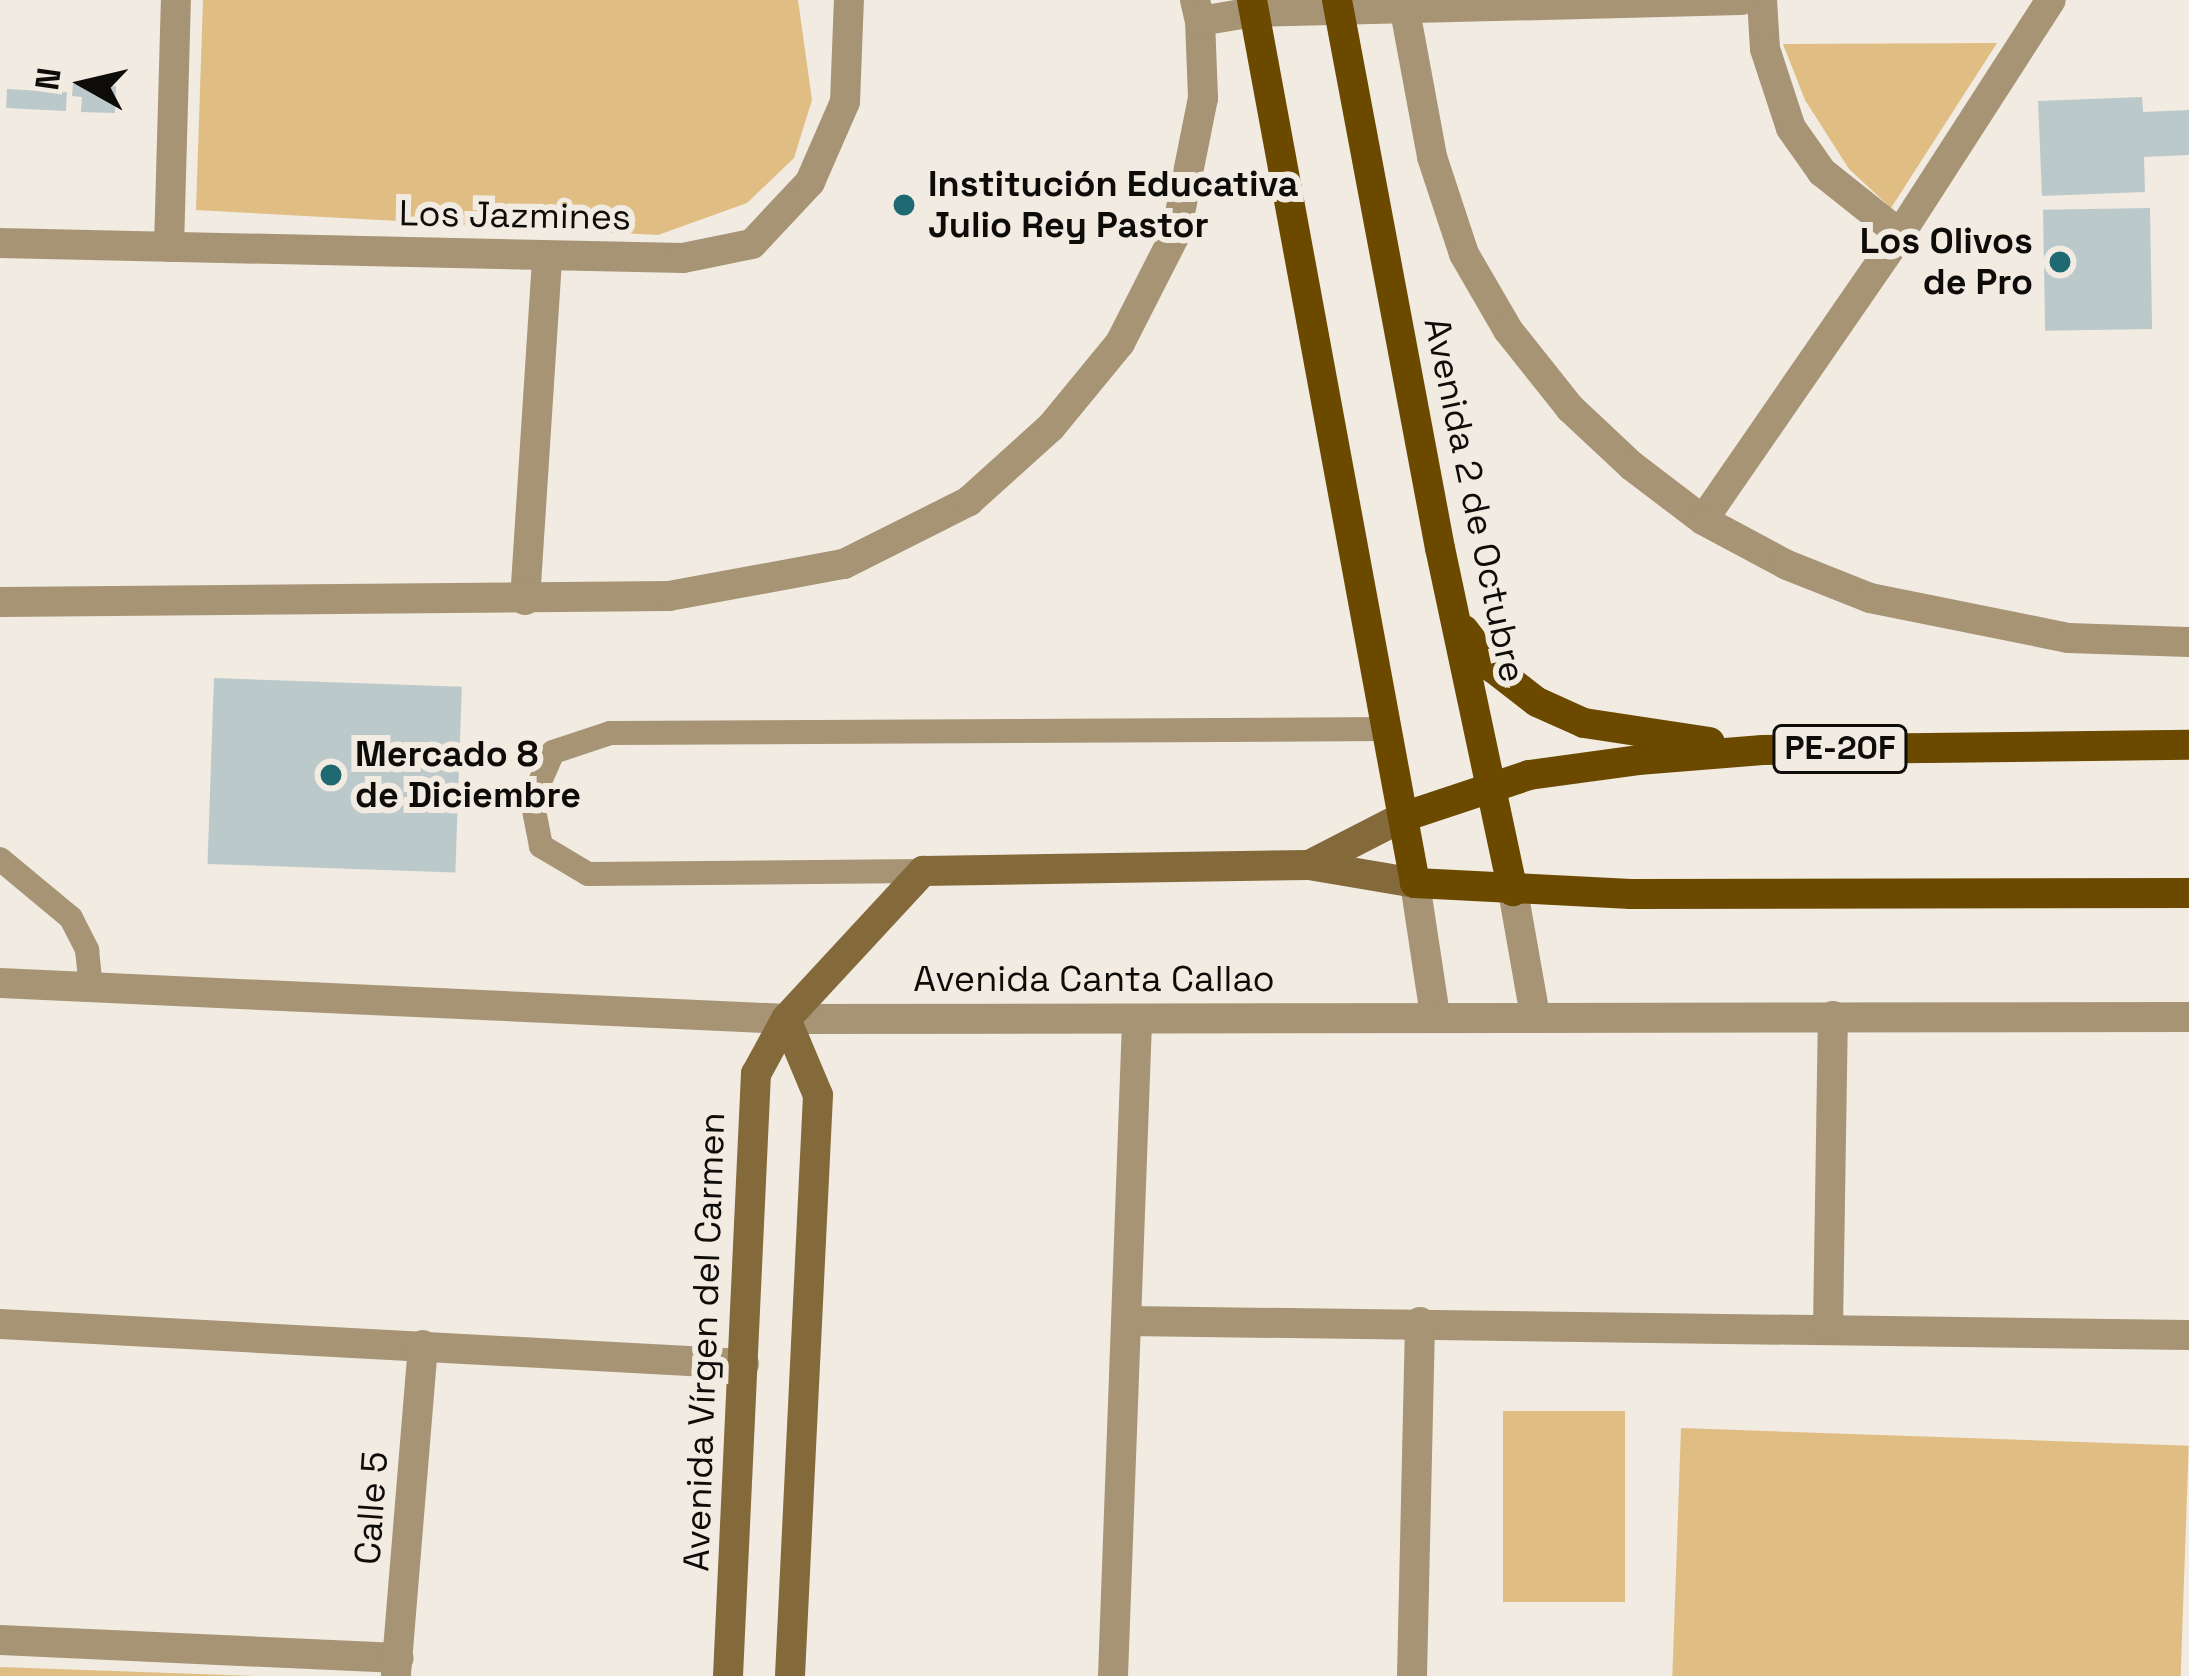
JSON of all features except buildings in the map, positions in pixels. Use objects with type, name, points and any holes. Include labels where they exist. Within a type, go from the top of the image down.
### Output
[{"type":"main road","name":"Avenida 2 de Octubre","points":[[1338,4],[1440,548],[1494,784],[1513,891]]},
{"type":"main road","points":[[1253,6],[1415,883]]},
{"type":"main road","points":[[1459,623],[1492,668],[1537,702],[1584,723],[1763,750]]},
{"type":"main road","name":"PE-20F","points":[[1309,865],[1403,817],[1494,784],[1570,768],[1763,750],[2189,745]]},
{"type":"main road","name":"PE-20F","points":[[923,871],[1309,865],[1415,883],[1513,891],[2189,893]]},
{"type":"main road","name":"Avenida Vírgen del Carmen","points":[[728,1676],[756,1074],[786,1019],[923,871]]},
{"type":"main road","points":[[786,1019],[818,1095],[790,1676]]},
{"type":"street","points":[[169,247],[176,0]]},
{"type":"street","name":"Los Jazmines","points":[[0,243],[683,258],[752,244],[810,182],[845,102],[849,0]]},
{"type":"street","points":[[0,602],[669,596],[844,564],[969,501],[1051,427],[1120,343],[1176,233],[1202,98],[1198,11],[1338,4],[1742,0]]},
{"type":"street","points":[[1762,0],[1765,49],[1791,128],[1822,172],[1900,233]]},
{"type":"street","points":[[1703,520],[1900,233],[2051,0]]},
{"type":"street","points":[[1404,3],[1432,157],[1464,254],[1508,331],[1570,408],[1632,466],[1703,520],[1787,565],[1870,598],[2068,638],[2189,642]]},
{"type":"street","points":[[525,600],[547,256]]},
{"type":"street","points":[[1415,883],[1436,1015]]},
{"type":"street","name":"Avenida 2 de Octubre","points":[[1513,891],[1535,1016]]},
{"type":"street","name":"Avenida Canta Callao","points":[[0,982],[786,1019],[2189,1017]]},
{"type":"street","points":[[1828,1328],[1833,1016]]},
{"type":"street","points":[[1113,1676],[1130,1321],[1137,1022]]},
{"type":"street","points":[[1130,1321],[2189,1335]]},
{"type":"street","points":[[1412,1676],[1420,1322]]},
{"type":"street","points":[[0,1324],[744,1364]]},
{"type":"street","name":"Calle 5","points":[[397,1667],[423,1346]]},
{"type":"street","points":[[0,1640],[397,1667]]},
{"type":"lane","points":[[923,871],[588,874],[541,846],[532,800],[553,752],[610,733],[1388,729]]},
{"type":"lane","points":[[0,859],[71,918],[86,950],[91,986]]},
{"type":"shaded area","points":[[203,0],[798,0],[812,100],[794,158],[747,203],[658,235],[196,210]]},
{"type":"shaded area","points":[[1997,43],[1891,208],[1849,169],[1805,100],[1783,44]]},
{"type":"shaded area","points":[[1503,1411],[1625,1411],[1625,1602],[1503,1602]]},
{"type":"shaded area","points":[[1681,1428],[2189,1446],[2181,1676],[1672,1676]]},
{"type":"shaded area","points":[[0,1667],[257,1676],[0,1676]]},
{"type":"place","name":"Institución Educativa Julio Rey Pastor","points":[[904,205]]},
{"type":"place","name":"Los Olivos de Pro","points":[[2060,262]]},
{"type":"place","name":"Mercado 8 de Diciembre","points":[[331,775]]}]
